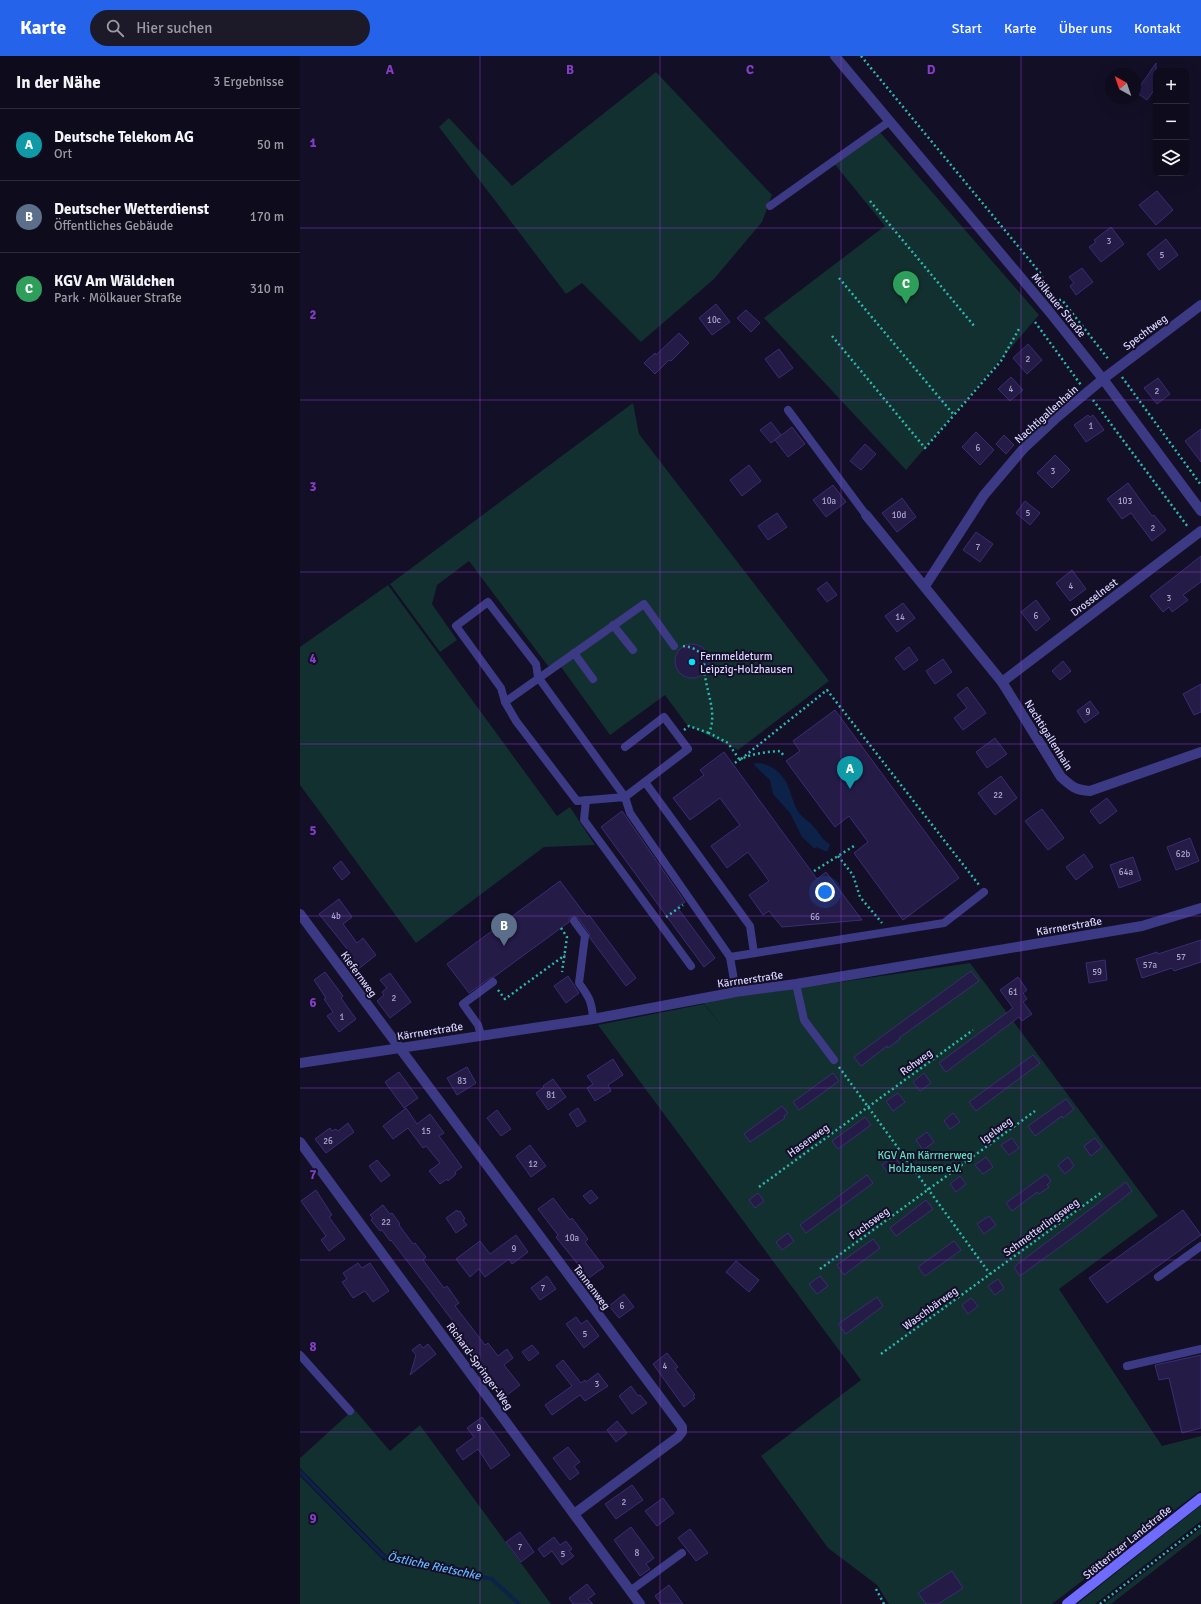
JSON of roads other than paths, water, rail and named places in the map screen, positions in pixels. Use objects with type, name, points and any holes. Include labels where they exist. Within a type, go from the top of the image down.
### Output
[{"type":"main road","name":"Stötteritzer Landstraße","points":[[1067,1604],[1201,1498]]},
{"type":"street","name":"Mölkauer Straße","points":[[835,56],[1049,305],[1102,379],[1201,511]]},
{"type":"street","name":"Spechtweg","points":[[1102,379],[1201,305]]},
{"type":"street","name":"Nachtigallenhain","points":[[925,586],[984,495],[1024,448],[1102,379]]},
{"type":"street","name":"Nachtigallenhain","points":[[866,515],[1002,682],[1061,777],[1071,786],[1079,790],[1090,791],[1201,752]]},
{"type":"street","name":"Drosselnest","points":[[1002,682],[1198,534]]},
{"type":"street","name":"Kärrnerstraße","points":[[300,1063],[593,1019],[736,992],[796,984],[1142,926],[1201,908]]},
{"type":"street","name":"Kiefernweg","points":[[300,914],[398,1048]]},
{"type":"street","name":"Tannenweg","points":[[398,1048],[682,1427],[682,1432],[678,1437],[574,1514]]},
{"type":"street","name":"Richard-Springer-Weg","points":[[300,1142],[640,1604]]},
{"type":"lane","points":[[770,206],[890,121]]},
{"type":"lane","points":[[788,410],[866,515]]},
{"type":"lane","points":[[625,747],[664,718],[688,749],[625,797],[577,801],[516,721],[505,702],[501,688],[456,626],[488,602],[536,664],[538,677],[625,797],[630,813],[730,957],[736,992]]},
{"type":"lane","points":[[505,702],[538,677],[644,604],[674,646]]},
{"type":"lane","points":[[613,625],[633,650]]},
{"type":"lane","points":[[574,653],[593,679]]},
{"type":"lane","points":[[645,782],[750,926],[754,953]]},
{"type":"lane","points":[[586,800],[584,820],[691,966]]},
{"type":"lane","points":[[730,957],[944,923],[984,892]]},
{"type":"lane","points":[[574,921],[585,936],[579,983],[590,997],[593,1019]]},
{"type":"lane","points":[[481,1035],[478,1025],[463,1004],[493,982]]},
{"type":"lane","points":[[796,984],[804,1020],[834,1060]]},
{"type":"lane","points":[[1158,1277],[1201,1246]]},
{"type":"lane","points":[[1127,1366],[1201,1349]]},
{"type":"lane","points":[[300,1355],[350,1411]]},
{"type":"lane","points":[[630,1591],[682,1553]]},
{"type":"water","points":[[755,763],[770,766],[783,777],[800,814],[830,845],[827,852],[816,847],[815,849],[802,837],[790,813],[773,794],[770,780],[754,765]]},
{"type":"waterway","name":"Östliche Rietschke","points":[[300,1472],[383,1556],[390,1559],[492,1579],[519,1604]]},
{"type":"place","name":"KGV Am Wäldchen","points":[[906,304]]},
{"type":"place","name":"Fernmeldeturm Leipzig-Holzhausen","points":[[692,662]]},
{"type":"place","name":"Deutsche Telekom AG","points":[[850,789]]},
{"type":"place","name":"Deutscher Wetterdienst","points":[[504,946]]},
{"type":"park label","name":"KGV Am Kärrnerweg Holzhausen e.V.","points":[[925,1161]]}]
